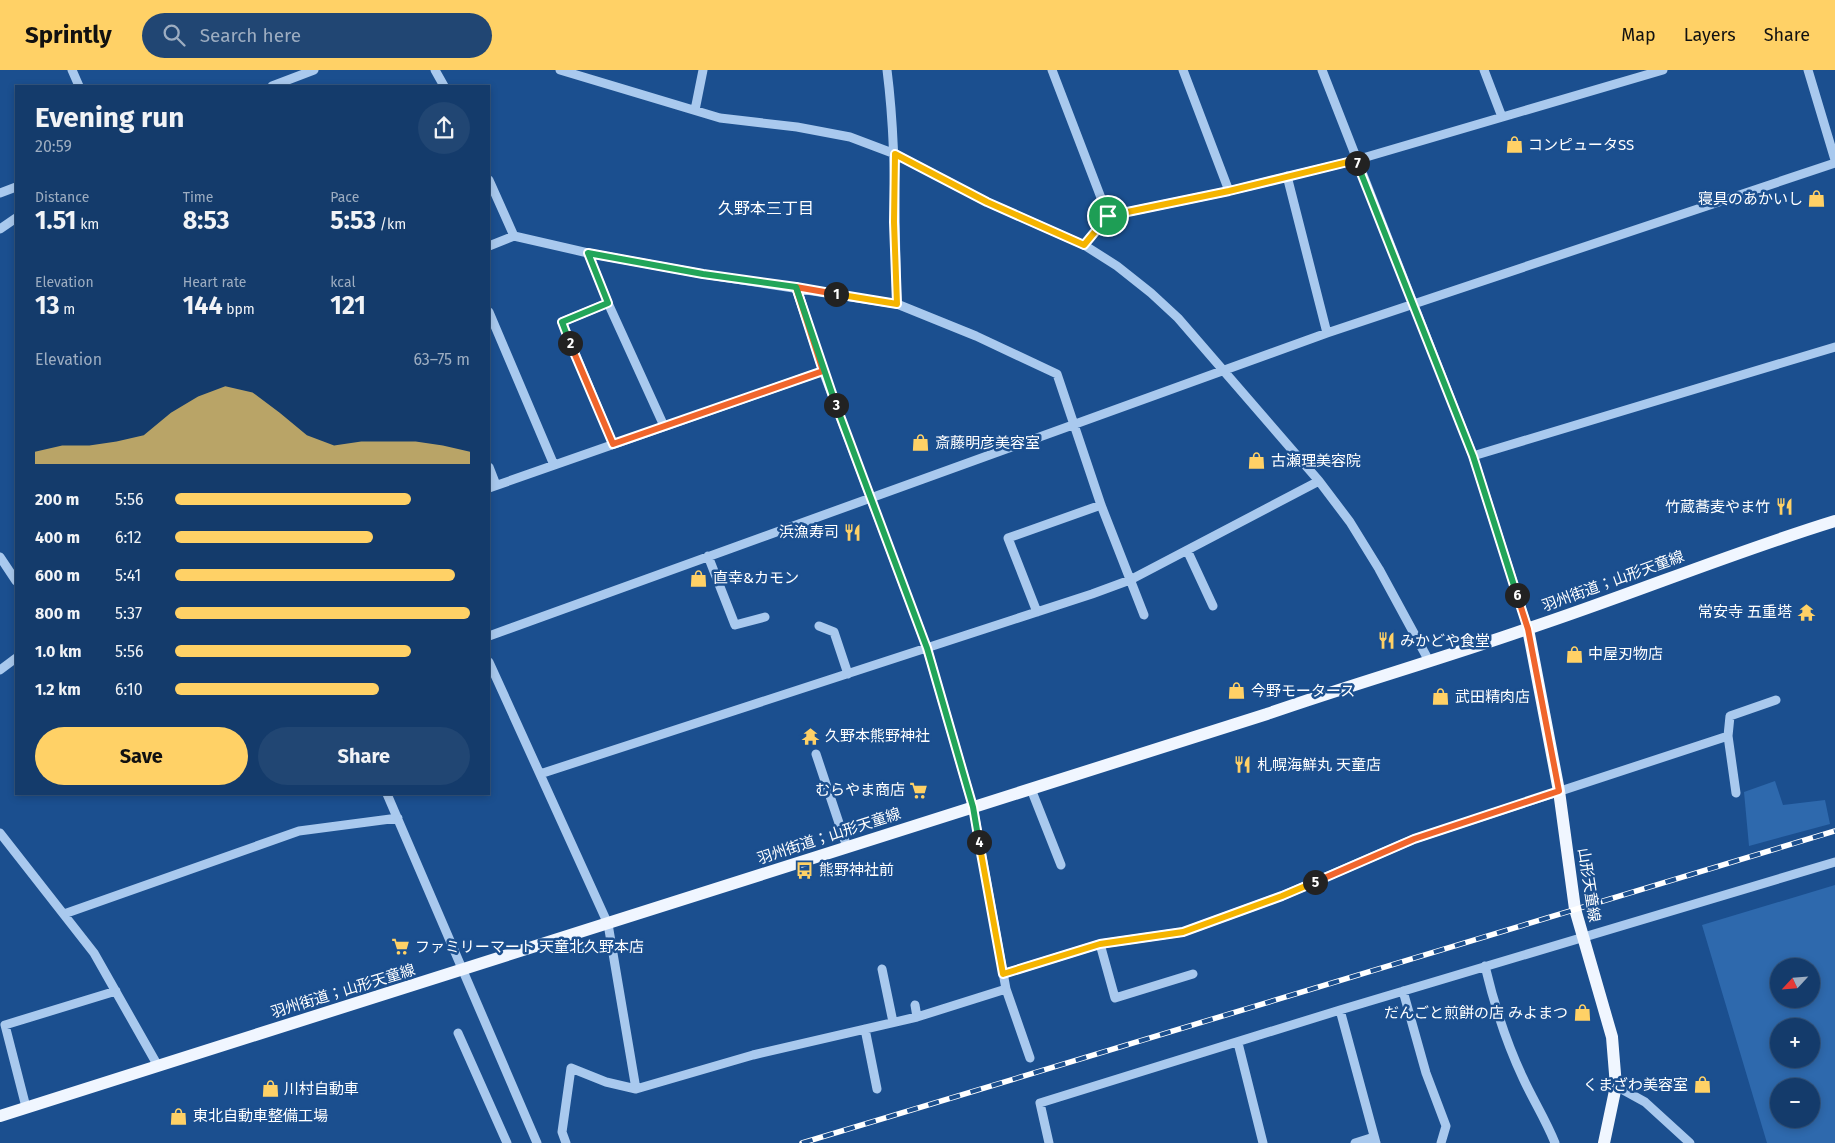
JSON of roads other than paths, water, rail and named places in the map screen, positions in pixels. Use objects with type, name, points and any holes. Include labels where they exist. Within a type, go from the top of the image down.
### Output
[{"type":"main road","name":"羽州街道；山形天童線","points":[[0,1116],[462,971],[1528,629],[1764,543],[1835,521]]},
{"type":"main road","name":"山形天童線","points":[[1528,629],[1559,791],[1575,909],[1612,1038],[1616,1086],[1604,1143]]},
{"type":"street","points":[[72,70],[79,85]]},
{"type":"street","points":[[275,85],[314,70]]},
{"type":"street","points":[[435,70],[443,85]]},
{"type":"street","points":[[560,70],[720,118],[797,127],[850,138],[895,154],[987,202],[1084,245],[1117,266],[1151,292],[1178,318],[1319,481],[1350,522],[1379,569],[1429,661]]},
{"type":"street","points":[[695,110],[703,70]]},
{"type":"street","points":[[887,70],[895,154],[894,222],[897,304]]},
{"type":"street","points":[[1052,70],[1108,216]]},
{"type":"street","points":[[1182,70],[1229,191]]},
{"type":"street","points":[[1322,70],[1473,456],[1528,629]]},
{"type":"street","points":[[1484,70],[1502,117]]},
{"type":"street","points":[[1084,245],[1108,216],[1229,191],[1356,160],[1663,70]]},
{"type":"street","points":[[490,636],[1327,333],[1835,161],[1808,70]]},
{"type":"street","points":[[1287,176],[1327,333]]},
{"type":"street","points":[[490,182],[514,236]]},
{"type":"street","points":[[0,193],[15,187]]},
{"type":"street","points":[[0,229],[15,219]]},
{"type":"street","points":[[490,246],[514,236],[588,253],[703,274],[897,304],[976,336],[1057,374],[1101,504],[1144,614]]},
{"type":"street","points":[[588,253],[608,303],[664,426]]},
{"type":"street","points":[[796,287],[823,371],[927,648],[973,807],[1006,989],[1030,1058]]},
{"type":"street","points":[[608,303],[562,322],[613,444]]},
{"type":"street","points":[[490,314],[554,465]]},
{"type":"street","points":[[1473,456],[1835,348]]},
{"type":"street","points":[[490,473],[492,486],[823,371]]},
{"type":"street","points":[[540,774],[1130,580],[1319,481]]},
{"type":"street","points":[[1037,612],[1008,538],[1101,504]]},
{"type":"street","points":[[1187,550],[1213,606]]},
{"type":"street","points":[[0,556],[15,579]]},
{"type":"street","points":[[708,556],[735,625],[765,617]]},
{"type":"street","points":[[819,626],[834,632],[848,674]]},
{"type":"street","points":[[0,670],[15,659]]},
{"type":"street","points":[[490,664],[608,924],[636,1089]]},
{"type":"street","points":[[1736,793],[1728,736],[1730,716],[1776,700]]},
{"type":"street","points":[[1003,974],[1100,944],[1183,932],[1282,896],[1414,839],[1728,736]]},
{"type":"street","points":[[816,754],[847,847]]},
{"type":"street","points":[[1031,789],[1061,865]]},
{"type":"street","points":[[387,795],[537,1143]]},
{"type":"street","points":[[64,914],[299,832],[398,818]]},
{"type":"street","points":[[1,837],[94,953],[158,1066]]},
{"type":"street","points":[[1050,1143],[1040,1103],[1485,966],[1835,862]]},
{"type":"street","points":[[1100,944],[1114,998],[1193,974]]},
{"type":"street","points":[[1485,966],[1493,1001],[1523,1078],[1546,1117],[1555,1143]]},
{"type":"street","points":[[882,969],[893,1022]]},
{"type":"street","points":[[566,1143],[562,1132],[571,1068],[606,1082],[636,1089],[753,1056],[918,1017],[1006,989]]},
{"type":"street","points":[[26,1107],[5,1025],[116,991]]},
{"type":"street","points":[[1403,991],[1426,1074],[1446,1126],[1441,1143]]},
{"type":"street","points":[[914,1005],[918,1017]]},
{"type":"street","points":[[1340,1010],[1375,1140],[1354,1143]]},
{"type":"street","points":[[865,1029],[878,1089]]},
{"type":"street","points":[[458,1033],[507,1143]]},
{"type":"street","points":[[1238,1043],[1263,1143]]},
{"type":"street","points":[[1616,1086],[1645,1102],[1690,1143]]},
{"type":"railway","points":[[802,1143],[1835,831]]},
{"type":"place","name":"コンピュータSS","points":[[1514,145]]},
{"type":"place","name":"寝具のあかいし","points":[[1817,199]]},
{"type":"place","name":"斎藤明彦美容室","points":[[921,443]]},
{"type":"place","name":"古瀬理美容院","points":[[1257,461]]},
{"type":"place","name":"竹蔵蕎麦やま竹","points":[[1784,507]]},
{"type":"place","name":"浜漁寿司","points":[[853,532]]},
{"type":"place","name":"直幸&カモン","points":[[699,578]]},
{"type":"place","name":"常安寺 五重塔","points":[[1806,612]]},
{"type":"place","name":"みかどや食堂","points":[[1386,641]]},
{"type":"place","name":"中屋刃物店","points":[[1574,654]]},
{"type":"place","name":"今野モータース","points":[[1237,691]]},
{"type":"place","name":"武田精肉店","points":[[1441,697]]},
{"type":"place","name":"久野本熊野神社","points":[[811,736]]},
{"type":"place","name":"札幌海鮮丸 天童店","points":[[1243,765]]},
{"type":"place","name":"むらやま商店","points":[[919,790]]},
{"type":"place","name":"熊野神社前","points":[[805,870]]},
{"type":"place","name":"ファミリーマート 天童北久野本店","points":[[401,947]]},
{"type":"place","name":"だんごと煎餅の店 みよまつ","points":[[1582,1013]]},
{"type":"place","name":"くまざわ美容室","points":[[1702,1085]]},
{"type":"place","name":"川村自動車","points":[[270,1089]]},
{"type":"place","name":"東北自動車整備工場","points":[[179,1116]]},
{"type":"district","name":"久野本三丁目","points":[[766,208]]}]
